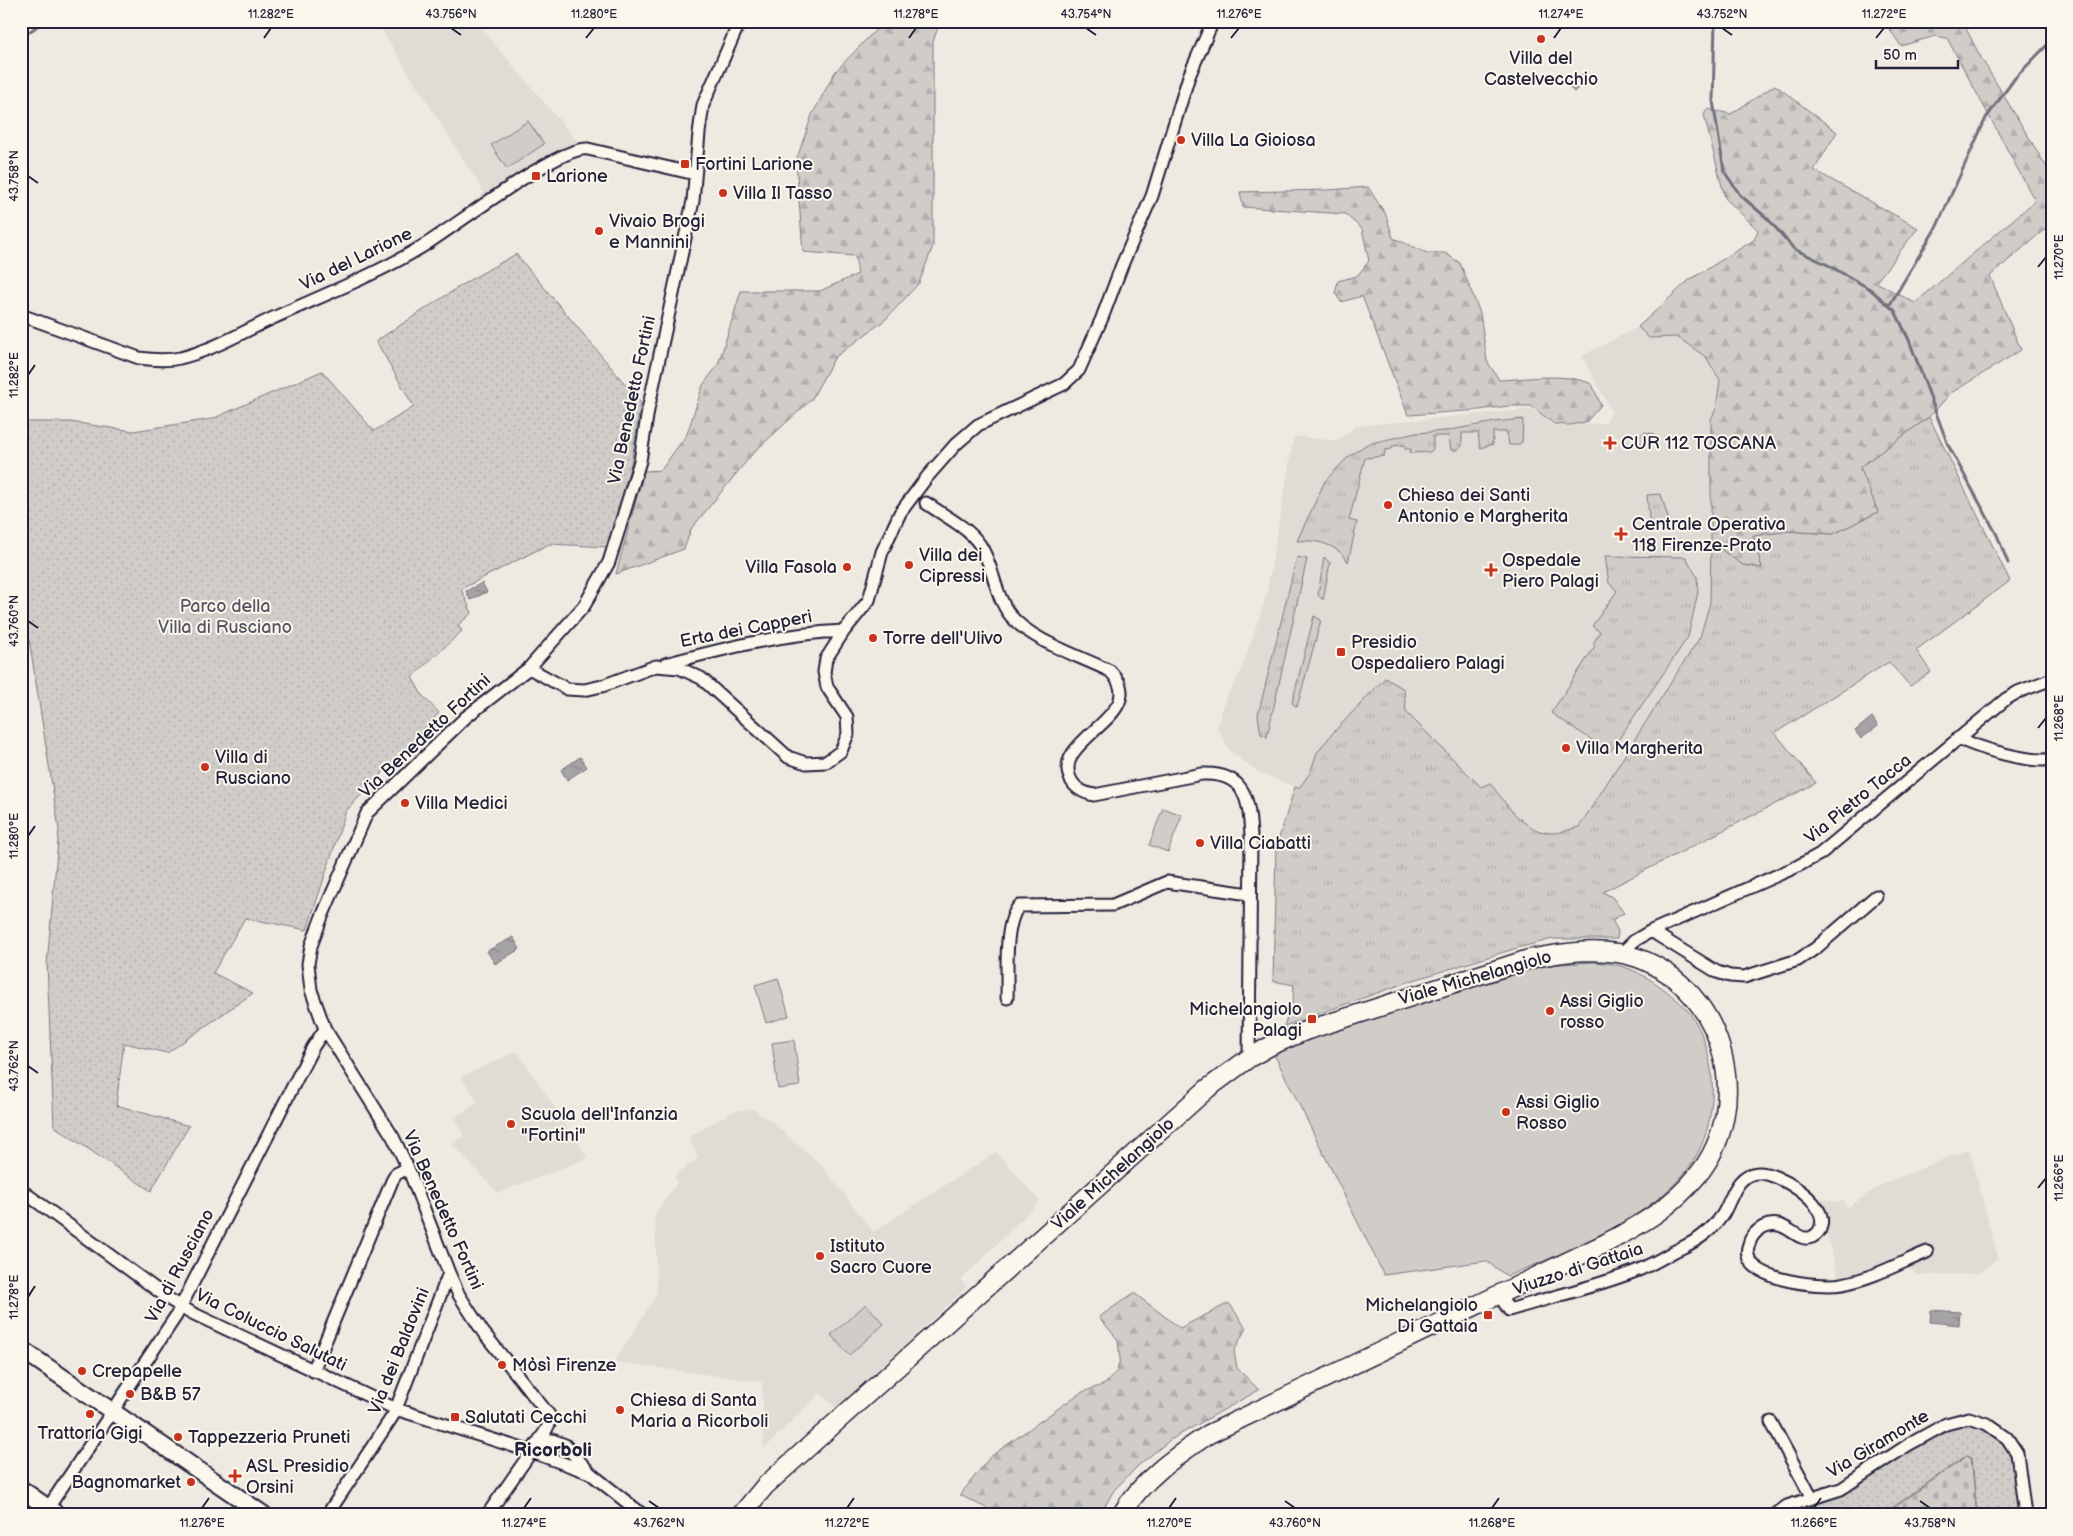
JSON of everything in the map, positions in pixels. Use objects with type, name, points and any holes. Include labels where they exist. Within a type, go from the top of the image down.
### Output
[{"type":"main road","name":"Viale Michelangiolo","points":[[741,1515],[765,1486],[840,1418],[1207,1089],[1249,1058],[1305,1031],[1529,958],[1555,954],[1583,952],[1621,954],[1654,966],[1673,978],[1698,1000],[1710,1019],[1721,1048],[1725,1070],[1725,1109],[1721,1131],[1698,1176],[1660,1212],[1606,1243],[1499,1296],[1209,1434],[1159,1470],[1140,1489],[1121,1515]]},
{"type":"street","name":"Via Benedetto Fortini","points":[[535,1447],[549,1424],[549,1415],[483,1332],[468,1310],[449,1273],[408,1168],[388,1130],[325,1029],[310,982],[309,955],[321,919],[367,813],[466,717],[529,668],[584,606],[609,562],[640,461],[648,410],[693,201],[704,105],[740,21]]},
{"type":"street","points":[[656,666],[679,668],[701,678],[788,757],[806,763],[826,762],[842,752],[848,734],[847,717],[828,686],[824,672],[829,652],[869,600],[882,552],[900,513],[927,477],[956,444],[978,425],[1064,384],[1079,370],[1152,196],[1189,76],[1213,21]]},
{"type":"street","name":"Via del Larione","points":[[21,315],[139,358],[157,360],[180,358],[223,342],[390,264],[423,246],[510,188],[567,153],[588,149],[695,174]]},
{"type":"street","points":[[926,503],[970,534],[979,544],[985,554],[1003,603],[1018,623],[1032,634],[1110,671],[1116,677],[1120,686],[1120,693],[1115,709],[1080,744],[1069,759],[1067,771],[1077,788],[1085,793],[1094,795],[1202,774],[1223,775],[1231,780],[1246,796],[1250,807],[1251,836],[1249,1058]]},
{"type":"street","name":"Erta dei Capperi","points":[[529,668],[567,689],[584,690],[602,686],[656,666],[740,645],[824,632],[844,631]]},
{"type":"street","name":"Via Pietro Tacca","points":[[1621,954],[1634,941],[1651,931],[1796,867],[1820,854],[2006,699],[2018,692],[2052,679]]},
{"type":"street","points":[[1958,738],[1976,747],[2020,757],[2052,758]]},
{"type":"street","points":[[1008,998],[1010,925],[1014,913],[1020,906],[1114,905],[1167,882],[1249,894]]},
{"type":"street","points":[[1651,931],[1717,972],[1730,976],[1744,977],[1798,960],[1816,948],[1876,896]]},
{"type":"street","name":"Via di Rusciano","points":[[53,1511],[181,1306],[313,1047],[325,1029]]},
{"type":"street","points":[[313,1371],[392,1181],[396,1174],[408,1168]]},
{"type":"street","name":"Viuzzo di Gattaia","points":[[1499,1296],[1509,1310],[1642,1269],[1694,1241],[1706,1232],[1722,1215],[1740,1181],[1756,1173],[1776,1176],[1800,1191],[1816,1205],[1822,1218],[1819,1231],[1814,1236],[1808,1238],[1798,1236],[1780,1224],[1770,1225],[1757,1231],[1749,1241],[1747,1254],[1754,1266],[1761,1272],[1771,1276],[1817,1285],[1833,1286],[1873,1274],[1927,1252]]},
{"type":"street","name":"Via Coluccio Salutati","points":[[21,1190],[181,1306],[313,1371],[396,1409],[535,1447]]},
{"type":"street","name":"Via dei Baldovini","points":[[327,1515],[391,1419],[449,1273]]},
{"type":"street","points":[[21,1349],[264,1515]]},
{"type":"street","name":"Via Giramonte","points":[[1776,1515],[1787,1506],[1841,1489],[1946,1424],[1969,1418],[1988,1424],[2007,1438],[2017,1453],[2025,1515]]},
{"type":"street","points":[[1771,1422],[1812,1498]]},
{"type":"street","points":[[487,1515],[535,1447],[552,1440],[565,1445],[590,1473],[643,1515]]},
{"type":"street","points":[[535,1447],[590,1473]]},
{"type":"street","points":[[21,1489],[53,1511]]},
{"type":"shaded area","points":[[376,21],[475,21],[577,141],[487,197]]},
{"type":"shaded area","name":"Ospedale Piero Palagi","points":[[1638,327],[1649,338],[1677,337],[1706,357],[1720,380],[1715,413],[1711,419],[1710,603],[1700,637],[1579,827],[1553,833],[1527,825],[1514,814],[1490,784],[1481,787],[1406,712],[1404,689],[1347,720],[1331,735],[1317,753],[1310,773],[1299,788],[1258,772],[1230,751],[1217,727],[1226,698],[1240,674],[1266,597],[1294,436],[1336,441],[1356,426],[1532,409],[1554,426],[1605,423],[1612,412],[1582,356]]},
{"type":"shaded area","name":"Scuola dell'Infanzia \"Fortini\"","points":[[517,1051],[588,1158],[498,1193],[452,1144],[464,1135],[454,1118],[478,1102],[461,1077]]},
{"type":"shaded area","name":"Istituto Sacro Cuore","points":[[753,1109],[773,1123],[823,1167],[873,1232],[996,1152],[1040,1201],[961,1280],[967,1287],[836,1408],[820,1393],[764,1449],[762,1382],[615,1362],[657,1293],[655,1215],[677,1182],[674,1176],[698,1158],[689,1137],[733,1111]]},
{"type":"shaded area","points":[[1969,1149],[1998,1258],[1977,1274],[1916,1275],[1899,1256],[1839,1280],[1819,1203],[1823,1199],[1837,1202],[1843,1200],[1847,1208],[1883,1184]]},
{"type":"green space","points":[[884,21],[940,21],[933,42],[933,246],[919,283],[885,320],[835,357],[811,400],[754,452],[691,529],[684,549],[616,574],[644,471],[661,470],[687,434],[703,385],[718,365],[741,291],[820,291],[858,274],[855,256],[803,252],[796,161],[812,115],[835,72]]},
{"type":"green space","points":[[1899,21],[1962,21],[1980,56],[2052,176],[2052,223],[1990,276],[2021,350],[1951,393],[1929,417],[1860,467],[1878,512],[1833,534],[1788,531],[1753,536],[1762,568],[1743,565],[1711,542],[1711,419],[1716,409],[1720,380],[1706,357],[1677,337],[1649,338],[1638,327],[1688,281],[1754,240],[1758,230],[1725,198],[1704,115],[1707,109],[1731,114],[1775,85],[1837,132],[1814,170],[1918,228],[1876,282],[1915,303],[2035,201],[1947,38],[1935,36],[1901,46],[1887,25]]},
{"type":"green space","points":[[528,121],[544,144],[507,169],[491,145]]},
{"type":"green space","points":[[1368,187],[1386,215],[1393,238],[1427,253],[1445,253],[1460,263],[1480,313],[1487,361],[1499,380],[1558,377],[1581,380],[1592,384],[1601,405],[1586,422],[1569,425],[1554,424],[1531,406],[1508,406],[1408,415],[1362,296],[1341,302],[1335,293],[1338,281],[1357,276],[1369,261],[1362,229],[1345,214],[1243,207],[1240,192]]},
{"type":"green space","name":"Parco della Villa di Rusciano","points":[[516,254],[641,403],[631,464],[609,547],[549,544],[461,589],[472,613],[458,625],[462,631],[412,677],[422,695],[439,713],[346,811],[307,930],[245,918],[213,973],[253,993],[167,1053],[124,1043],[116,1105],[189,1126],[151,1191],[54,1126],[47,964],[59,829],[30,645],[21,602],[21,422],[70,422],[133,431],[212,419],[322,371],[374,431],[414,407],[376,341],[468,281]]},
{"type":"green space","points":[[1929,417],[2010,581],[1916,650],[1931,672],[1910,686],[1889,662],[1775,733],[1816,783],[1603,892],[1612,897],[1624,913],[1612,920],[1618,931],[1617,939],[1553,939],[1517,948],[1414,980],[1284,1026],[1293,1000],[1294,985],[1273,981],[1276,847],[1295,787],[1299,788],[1310,773],[1317,753],[1331,735],[1385,678],[1404,689],[1406,712],[1481,787],[1490,783],[1516,816],[1532,827],[1552,833],[1579,827],[1700,637],[1710,603],[1711,542],[1743,565],[1762,568],[1753,536],[1788,531],[1833,534],[1878,512],[1859,467]]},
{"type":"green space","points":[[1523,419],[1522,442],[1518,445],[1509,445],[1507,432],[1493,432],[1493,444],[1480,448],[1478,433],[1462,433],[1462,446],[1458,450],[1451,450],[1449,436],[1433,436],[1433,449],[1430,452],[1410,453],[1411,449],[1405,449],[1405,445],[1392,446],[1392,449],[1385,450],[1384,456],[1365,458],[1349,520],[1357,522],[1348,562],[1339,551],[1326,544],[1312,541],[1297,541],[1325,481],[1348,457],[1367,444],[1416,433],[1445,431]]},
{"type":"green space","points":[[1644,432],[1655,434],[1658,443],[1638,444],[1639,437]]},
{"type":"green space","points":[[1661,494],[1670,525],[1650,527],[1647,495]]},
{"type":"green space","points":[[1605,556],[1686,557],[1697,577],[1698,592],[1688,637],[1610,752],[1551,713],[1595,646],[1593,644],[1600,632],[1592,626],[1617,591],[1609,583]]},
{"type":"green space","points":[[1297,557],[1307,559],[1267,737],[1261,734],[1258,715]]},
{"type":"green space","points":[[1324,557],[1330,563],[1323,600],[1318,595]]},
{"type":"green space","points":[[1314,616],[1321,620],[1297,707],[1292,703]]},
{"type":"green space","points":[[1163,808],[1182,815],[1168,852],[1149,845]]},
{"type":"green space","name":"Assi Giglio Rosso","points":[[1594,962],[1623,967],[1653,981],[1686,1008],[1701,1033],[1708,1053],[1712,1075],[1712,1096],[1710,1118],[1704,1139],[1695,1158],[1683,1175],[1665,1193],[1624,1222],[1578,1246],[1507,1276],[1486,1261],[1384,1275],[1273,1052],[1304,1040],[1546,965]]},
{"type":"green space","points":[[778,978],[789,1016],[766,1023],[755,985]]},
{"type":"green space","points":[[794,1040],[800,1086],[778,1089],[772,1043]]},
{"type":"green space","points":[[1134,1293],[1180,1328],[1229,1303],[1246,1328],[1234,1351],[1237,1368],[1259,1390],[1170,1440],[1140,1464],[1114,1490],[1100,1515],[1000,1515],[960,1495],[990,1457],[1080,1393],[1105,1384],[1117,1371],[1120,1359],[1118,1340],[1099,1317]]},
{"type":"green space","points":[[866,1304],[884,1324],[849,1355],[831,1335]]},
{"type":"green space","points":[[1962,1422],[1977,1424],[1999,1439],[2011,1452],[2023,1515],[1977,1515],[1972,1457],[1967,1455],[1882,1515],[1781,1515],[1789,1509],[1825,1500],[1939,1431]]},
{"type":"green space","points":[[1967,1456],[1971,1457],[1977,1515],[1884,1515]]},
{"type":"water","points":[[1582,74],[1587,79],[1574,92],[1565,83],[1569,79],[1575,81]]},
{"type":"water","points":[[482,583],[487,592],[470,600],[466,591]]},
{"type":"water","points":[[1872,717],[1878,726],[1861,739],[1855,731]]},
{"type":"water","points":[[580,757],[587,767],[567,780],[561,770]]},
{"type":"water","points":[[513,937],[520,949],[495,964],[487,951]]},
{"type":"water","points":[[1931,1310],[1960,1312],[1959,1325],[1930,1322]]},
{"type":"waterway","points":[[25,35],[44,21]]},
{"type":"waterway","points":[[1715,21],[1713,101],[1724,171],[1740,195],[1768,219],[1794,249],[1828,265],[1870,289],[1895,311],[1909,340],[1948,445],[1997,535],[2008,563]]},
{"type":"waterway","points":[[1889,306],[1937,226],[1986,118],[2015,78],[2052,40]]},
{"type":"place","name":"Villa del Castelvecchio","points":[[1541,39]]},
{"type":"place","name":"Villa La Gioiosa","points":[[1181,140]]},
{"type":"place","name":"Fortini Larione","points":[[685,164]]},
{"type":"place","name":"Larione","points":[[536,176]]},
{"type":"place","name":"Villa Il Tasso","points":[[723,193]]},
{"type":"place","name":"Vivaio Brogi e Mannini","points":[[599,231]]},
{"type":"place","name":"CUR 112 TOSCANA","points":[[1610,443]]},
{"type":"place","name":"Chiesa dei Santi Antonio e Margherita","points":[[1388,505]]},
{"type":"place","name":"Centrale Operativa 118 Firenze-Prato","points":[[1621,534]]},
{"type":"place","name":"Villa dei Cipressi","points":[[909,565]]},
{"type":"place","name":"Villa Fasola","points":[[847,567]]},
{"type":"place","name":"Ospedale Piero Palagi","points":[[1491,570]]},
{"type":"place","name":"Torre dell'Ulivo","points":[[873,638]]},
{"type":"place","name":"Presidio Ospedaliero Palagi","points":[[1341,652]]},
{"type":"place","name":"Villa Margherita","points":[[1566,748]]},
{"type":"place","name":"Villa di Rusciano","points":[[205,767]]},
{"type":"place","name":"Villa Medici","points":[[405,803]]},
{"type":"place","name":"Villa Ciabatti","points":[[1200,843]]},
{"type":"place","name":"Assi Giglio rosso","points":[[1550,1011]]},
{"type":"place","name":"Michelangiolo Palagi","points":[[1312,1019]]},
{"type":"place","name":"Assi Giglio Rosso","points":[[1506,1112]]},
{"type":"place","name":"Scuola dell'Infanzia \"Fortini\"","points":[[511,1124]]},
{"type":"place","name":"Istituto Sacro Cuore","points":[[820,1256]]},
{"type":"place","name":"Michelangiolo Di Gattaia","points":[[1488,1315]]},
{"type":"place","name":"Mòsì Firenze","points":[[502,1365]]},
{"type":"place","name":"Crepapelle","points":[[82,1371]]},
{"type":"place","name":"B&B 57","points":[[130,1394]]},
{"type":"place","name":"Chiesa di Santa Maria a Ricorboli","points":[[620,1410]]},
{"type":"place","name":"Trattoria Gigi","points":[[90,1414]]},
{"type":"place","name":"Salutati Cecchi","points":[[455,1417]]},
{"type":"place","name":"Tappezzeria Pruneti","points":[[178,1437]]},
{"type":"place","name":"ASL Presidio Orsini","points":[[235,1476]]},
{"type":"place","name":"Bagnomarket","points":[[191,1482]]},
{"type":"district","name":"Ricorboli","points":[[553,1450]]}]
